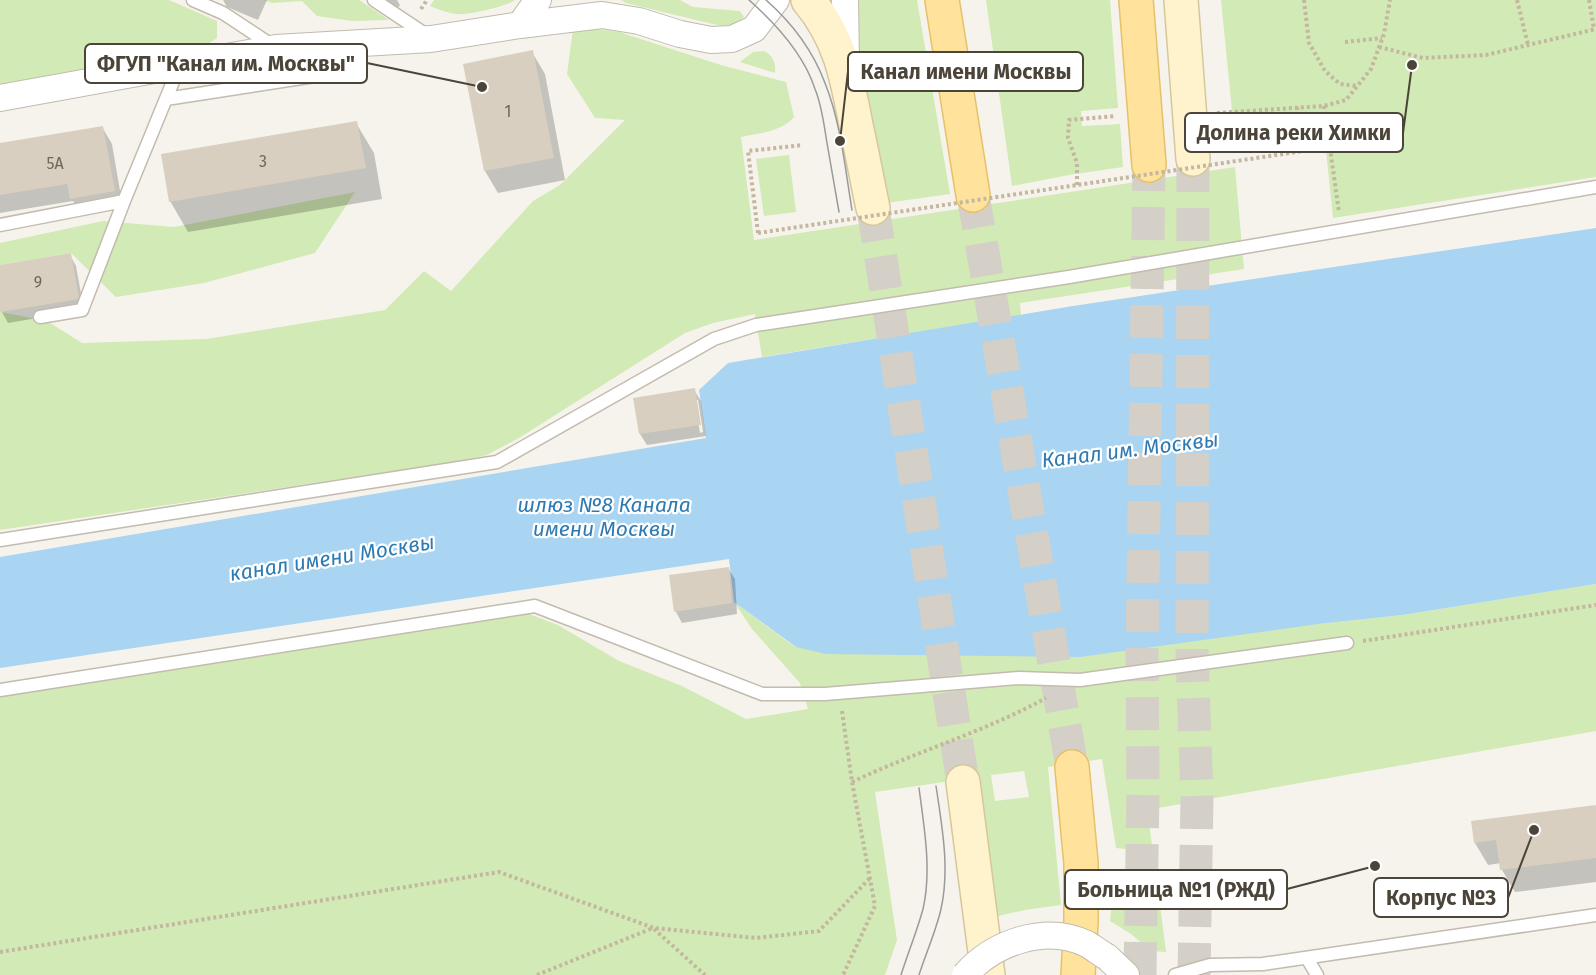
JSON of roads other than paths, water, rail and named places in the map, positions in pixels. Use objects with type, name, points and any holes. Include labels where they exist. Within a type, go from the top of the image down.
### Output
[{"type":"main road","points":[[808,0],[840,52],[847,75],[873,208]]},
{"type":"main road","points":[[942,0],[973,195]]},
{"type":"main road","points":[[1136,0],[1149,165]]},
{"type":"main road","points":[[1180,0],[1193,159]]},
{"type":"main road","points":[[1072,767],[1081,863],[1078,975]]},
{"type":"main road","points":[[963,782],[988,975]]},
{"type":"street","points":[[520,25],[538,0]]},
{"type":"street","points":[[0,98],[276,48],[431,39],[520,25],[595,7],[680,34],[711,40],[732,39],[754,29],[776,0]]},
{"type":"street","points":[[845,0],[847,75]]},
{"type":"street","points":[[965,975],[976,963],[1001,947],[1030,937],[1057,936],[1086,944],[1107,957],[1126,975]]},
{"type":"lane","points":[[193,0],[223,13],[276,48]]},
{"type":"lane","points":[[374,0],[431,39]]},
{"type":"lane","points":[[166,99],[321,75],[345,44]]},
{"type":"lane","points":[[40,317],[82,310],[179,65]]},
{"type":"lane","points":[[0,540],[497,462],[714,339],[756,325],[1067,278],[1596,187]]},
{"type":"lane","points":[[0,225],[124,201]]},
{"type":"lane","points":[[0,690],[535,606],[762,694],[825,694],[1019,678],[1080,680],[1347,643]]},
{"type":"lane","points":[[1175,975],[1210,965],[1263,964],[1596,915]]},
{"type":"lane","points":[[1307,957],[1317,975]]},
{"type":"lane","points":[[1252,975],[1263,964]]},
{"type":"water","points":[[1596,228],[1596,584],[1402,615],[1318,624],[1080,657],[826,654],[796,647],[734,602],[729,559],[0,668],[0,557],[706,438],[699,390],[728,363],[1073,306]]},
{"type":"tunnel","points":[[1193,159],[1192,653],[1197,798],[1194,975]]},
{"type":"tunnel","points":[[1140,975],[1149,165]]},
{"type":"tunnel","points":[[973,195],[1072,767]]},
{"type":"tunnel","points":[[873,208],[963,782]]},
{"type":"tram line","points":[[749,0],[788,40],[810,76],[821,109],[839,212]]},
{"type":"tram line","points":[[766,0],[800,38],[825,83],[839,130],[852,210]]},
{"type":"tram line","points":[[919,975],[944,894],[944,848],[936,786]]},
{"type":"tram line","points":[[901,975],[921,917],[926,894],[926,848],[919,788]]},
{"type":"place","name":"Долина реки Химки","points":[[1412,65]]},
{"type":"place","name":"ФГУП \"Канал им. Москвы\"","points":[[482,87]]},
{"type":"place","name":"Канал имени Москвы","points":[[840,141]]},
{"type":"place","name":"Корпус №3","points":[[1534,830]]},
{"type":"place","name":"Больница №1 (РЖД)","points":[[1375,866]]},
{"type":"water label","name":"Канал им. Москвы","points":[[1130,450]]},
{"type":"water label","name":"шлюз №8 Канала имени Москвы","points":[[604,517]]},
{"type":"water label","name":"канал имени Москвы","points":[[332,558]]}]
